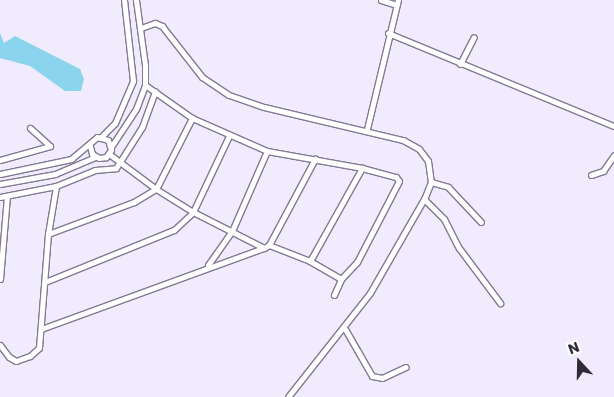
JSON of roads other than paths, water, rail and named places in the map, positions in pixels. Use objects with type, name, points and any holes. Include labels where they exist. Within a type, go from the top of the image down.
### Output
[{"type":"street","points":[[0,174],[71,159],[90,146],[94,139],[101,137],[115,123],[133,80],[134,61],[124,0]]},
{"type":"street","points":[[0,184],[55,174],[95,157],[102,158],[109,154],[111,147],[136,109],[144,85],[136,0]]},
{"type":"street","points":[[367,129],[388,34],[397,3],[381,0]]},
{"type":"street","points":[[140,28],[159,24],[202,76],[229,95],[264,107],[367,129],[403,140],[419,149],[428,161],[431,182],[424,199],[370,292],[345,328],[325,348],[290,395],[297,397]]},
{"type":"street","points":[[388,34],[614,126]]},
{"type":"street","points":[[460,64],[474,37]]},
{"type":"street","points":[[144,85],[192,118],[229,136],[267,151],[362,168],[396,177],[398,182],[357,262],[341,279],[334,295]]},
{"type":"street","points":[[0,197],[56,186],[95,170],[116,168],[121,164],[142,127],[155,91]]},
{"type":"street","points":[[48,234],[134,202],[156,189],[192,118]]},
{"type":"street","points":[[0,160],[50,146],[30,128]]},
{"type":"street","points":[[45,282],[166,236],[193,212],[229,136]]},
{"type":"street","points":[[101,137],[108,140],[111,147]]},
{"type":"street","points":[[90,146],[95,157]]},
{"type":"street","points":[[207,266],[232,231],[267,151]]},
{"type":"street","points":[[109,154],[156,189],[193,212],[266,246],[310,260],[341,279]]},
{"type":"street","points":[[591,175],[603,171],[614,155]]},
{"type":"street","points":[[41,329],[207,266],[266,246],[315,159]]},
{"type":"street","points":[[310,260],[362,168]]},
{"type":"street","points":[[431,182],[448,187],[481,222]]},
{"type":"street","points":[[0,345],[9,357],[22,360],[37,351],[41,329],[48,234],[56,186]]},
{"type":"street","points":[[0,279],[7,196]]},
{"type":"street","points":[[424,199],[444,219],[459,248],[500,303]]},
{"type":"street","points":[[345,328],[372,376],[382,378],[406,367]]},
{"type":"water","points":[[0,33],[4,43],[15,36],[80,69],[84,79],[81,91],[65,91],[30,66],[0,58]]}]
